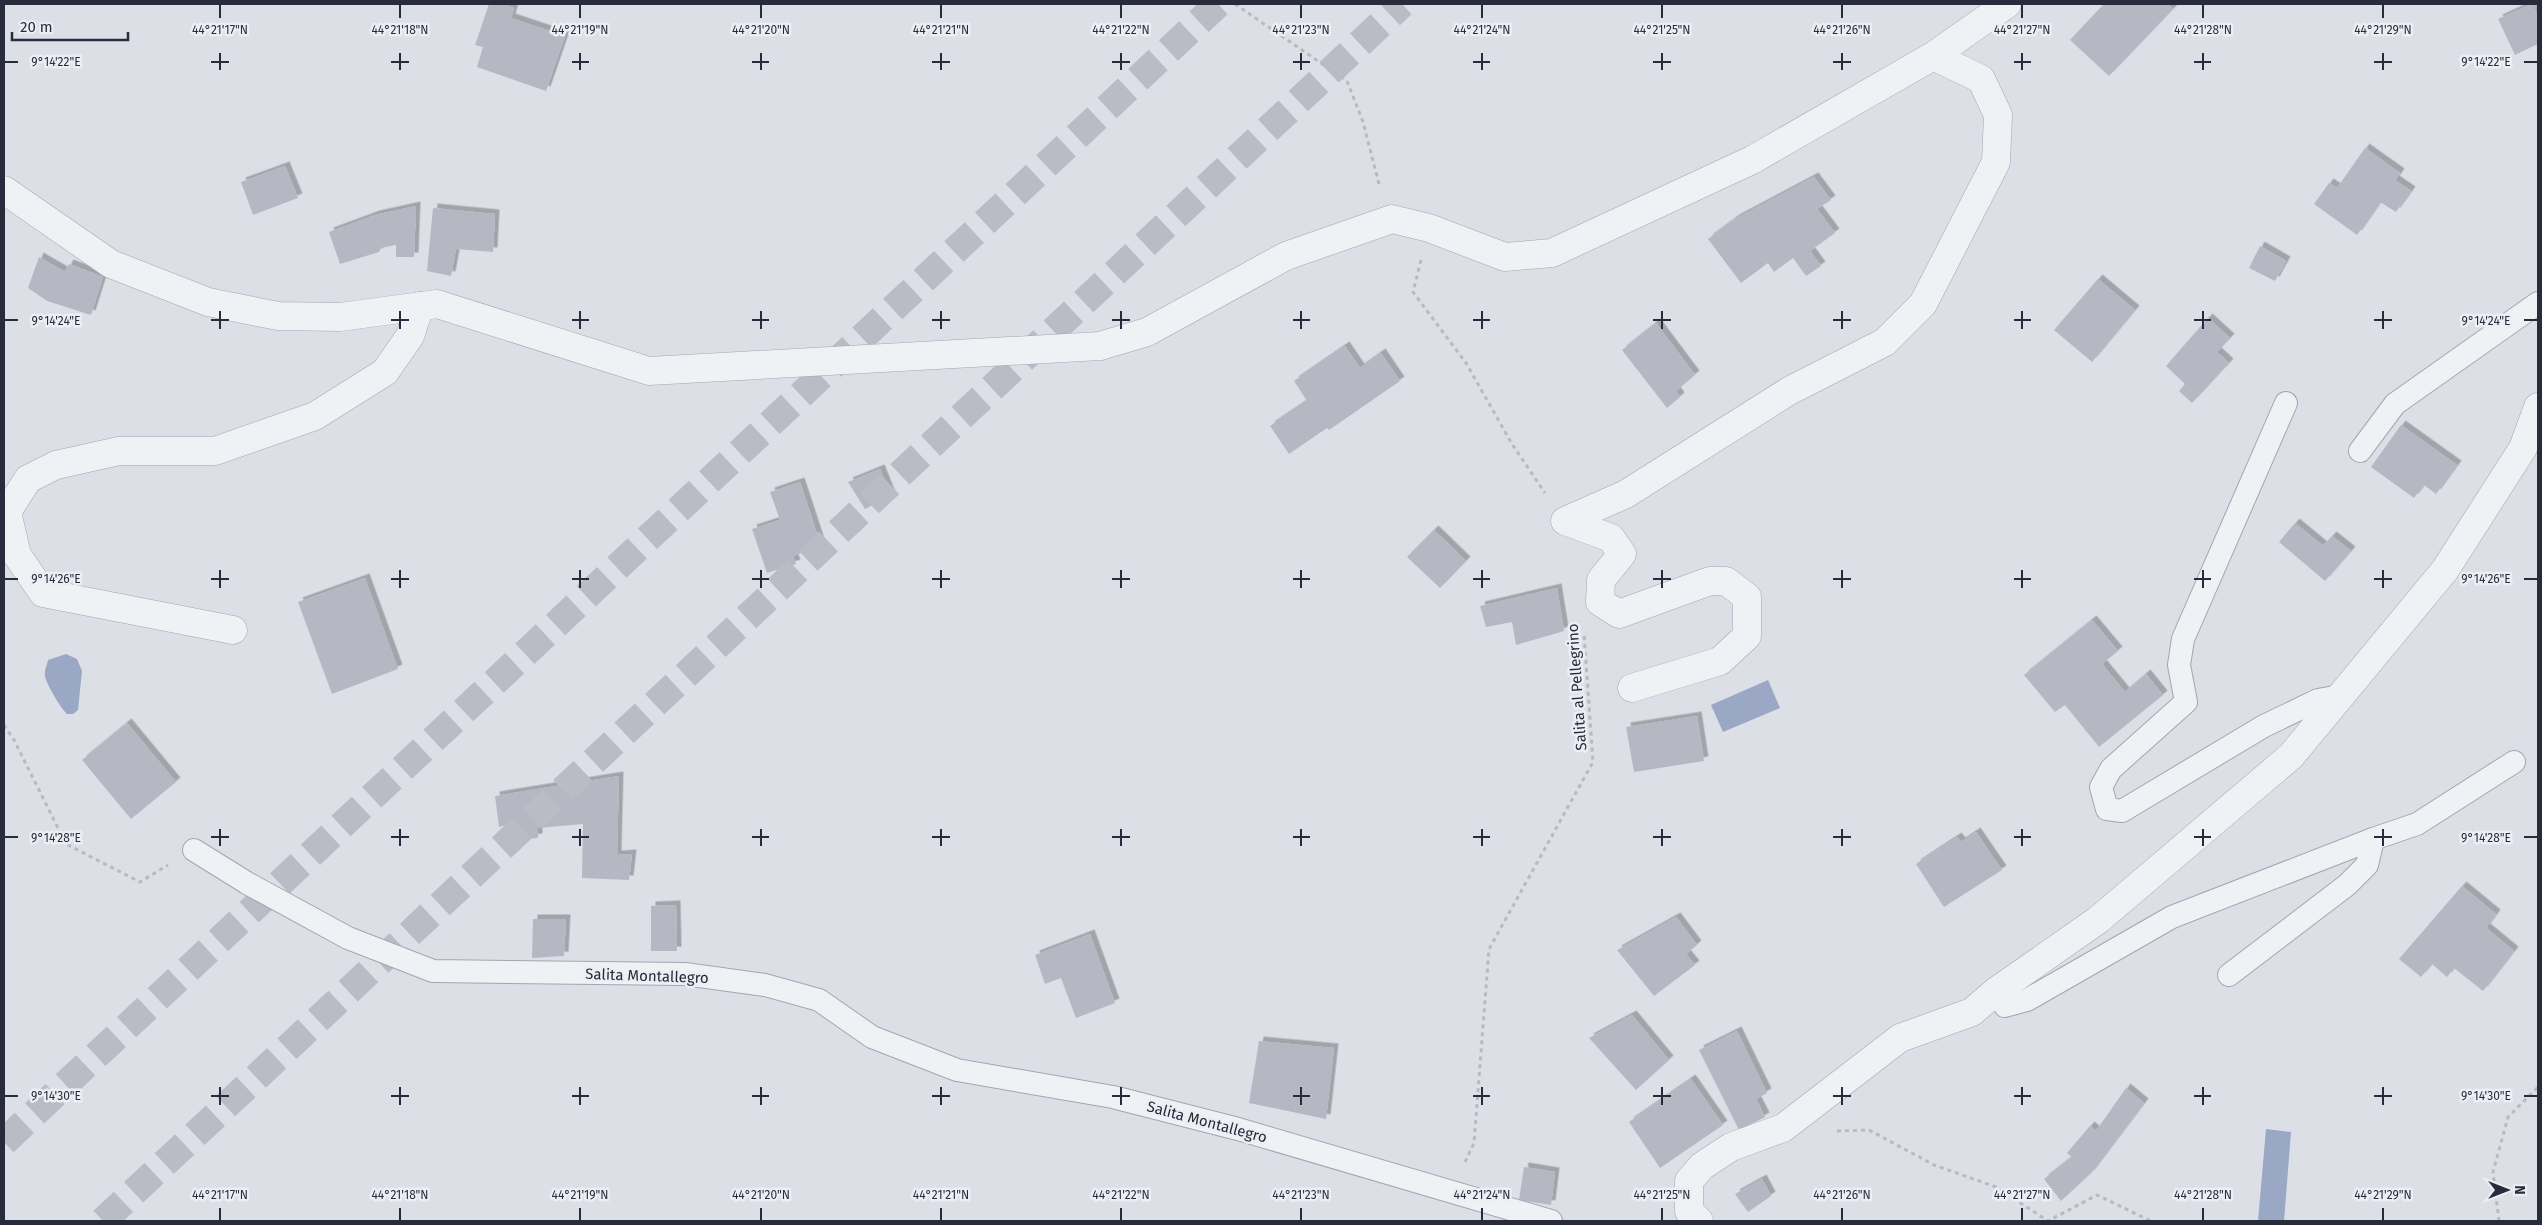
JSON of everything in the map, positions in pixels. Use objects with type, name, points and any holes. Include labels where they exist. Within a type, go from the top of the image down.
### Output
[{"type":"street","points":[[4,190],[111,264],[208,302],[278,316],[340,316],[437,304],[649,371],[1100,346],[1147,332],[1286,256],[1392,219],[1428,228],[1505,257],[1552,253],[1752,160],[1933,56],[2007,4]]},
{"type":"street","points":[[1566,521],[1626,494],[1789,391],[1885,342],[1923,304],[1996,162],[1998,115],[1981,79],[1933,56]]},
{"type":"street","points":[[233,630],[43,593],[17,555],[7,512],[28,480],[56,464],[119,451],[214,451],[315,416],[384,372],[410,336],[420,306]]},
{"type":"street","points":[[1699,1221],[1689,1211],[1689,1180],[1702,1166],[1731,1148],[1783,1128],[1900,1038],[1972,1012],[1995,992],[2098,920],[2284,762],[2445,570],[2523,448],[2538,407]]},
{"type":"street","points":[[1566,521],[1611,538],[1622,554],[1600,580],[1600,602],[1619,614],[1710,581],[1726,581],[1747,597],[1746,636],[1720,662],[1632,688]]},
{"type":"lane","points":[[2360,451],[2395,404],[2538,303]]},
{"type":"lane","points":[[2286,403],[2182,639],[2179,665],[2186,702],[2110,770],[2101,787],[2107,809],[2122,811],[2264,726],[2318,700],[2340,696]]},
{"type":"lane","points":[[1995,992],[2005,1006],[2028,1000],[2172,917],[2373,839],[2417,824],[2514,762]]},
{"type":"lane","points":[[2229,975],[2347,885],[2367,865],[2373,839]]},
{"type":"lane","name":"Salita Montallegro","points":[[194,850],[247,883],[348,938],[433,971],[685,974],[765,986],[819,1000],[872,1037],[957,1070],[1113,1097],[1238,1129],[1551,1221]]},
{"type":"path","points":[[1235,4],[1348,81],[1363,122],[1376,178],[1392,219]]},
{"type":"path","points":[[1428,228],[1413,292],[1466,363],[1512,444],[1566,521]]},
{"type":"path","name":"Salita al Pellegrino","points":[[1451,1192],[1474,1143],[1489,949],[1593,762],[1583,627]]},
{"type":"path","points":[[4,725],[28,767],[66,844],[140,882],[194,850]]},
{"type":"path","points":[[2499,1221],[2493,1172],[2508,1117],[2538,1087]]},
{"type":"path","points":[[1828,1135],[1837,1131],[1869,1130],[1934,1165],[1996,1187],[2048,1221],[2097,1195],[2151,1221]]},
{"type":"water","points":[[66,654],[77,659],[82,671],[78,710],[73,714],[67,714],[61,707],[45,676],[48,660]]},
{"type":"water","points":[[1768,680],[1780,708],[1723,732],[1711,705]]},
{"type":"water","points":[[2266,1129],[2291,1132],[2284,1221],[2258,1221]]},
{"type":"building","points":[[489,4],[503,4],[514,8],[511,18],[565,36],[546,91],[477,67],[483,47],[475,45]]},
{"type":"building","points":[[2104,4],[2167,4],[2173,9],[2109,76],[2070,40]]},
{"type":"building","points":[[2531,4],[2538,4],[2534,7],[2538,17],[2538,44],[2515,55],[2498,19]]},
{"type":"building","points":[[2365,148],[2400,173],[2395,180],[2411,191],[2396,212],[2380,202],[2357,235],[2314,204],[2329,183],[2337,188]]},
{"type":"building","points":[[285,166],[298,198],[253,215],[241,182]]},
{"type":"building","points":[[1814,177],[1831,200],[1817,209],[1835,233],[1810,251],[1821,266],[1806,276],[1793,258],[1774,272],[1768,263],[1741,283],[1708,239],[1735,219]]},
{"type":"building","points":[[416,206],[414,257],[396,257],[396,245],[381,248],[379,252],[340,264],[329,232],[375,215]]},
{"type":"building","points":[[433,208],[495,214],[493,252],[456,249],[451,276],[427,271]]},
{"type":"building","points":[[2260,246],[2286,261],[2275,281],[2249,268]]},
{"type":"building","points":[[39,257],[65,272],[69,264],[103,277],[91,315],[47,301],[28,288]]},
{"type":"building","points":[[2098,279],[2135,310],[2092,362],[2054,330]]},
{"type":"building","points":[[2208,318],[2230,338],[2217,352],[2229,363],[2192,403],[2179,391],[2185,384],[2166,366]]},
{"type":"building","points":[[1656,323],[1695,375],[1676,391],[1680,397],[1667,408],[1622,350]]},
{"type":"building","points":[[1345,346],[1360,368],[1381,353],[1400,381],[1329,430],[1327,428],[1289,454],[1270,426],[1307,401],[1294,381]]},
{"type":"building","points":[[2401,425],[2457,465],[2436,494],[2424,485],[2414,498],[2371,467]]},
{"type":"building","points":[[880,469],[891,496],[865,509],[848,482]]},
{"type":"building","points":[[800,482],[821,546],[793,556],[796,564],[767,573],[752,529],[780,520],[770,492]]},
{"type":"building","points":[[2295,523],[2323,546],[2332,536],[2351,551],[2325,581],[2279,542]]},
{"type":"building","points":[[1434,530],[1466,561],[1440,588],[1407,557]]},
{"type":"building","points":[[365,578],[398,669],[332,694],[298,602]]},
{"type":"building","points":[[1557,588],[1564,631],[1516,645],[1512,622],[1486,627],[1480,606]]},
{"type":"building","points":[[2092,620],[2118,651],[2102,664],[2125,692],[2146,674],[2163,695],[2099,747],[2065,705],[2055,712],[2024,675]]},
{"type":"building","points":[[1697,716],[1704,761],[1634,772],[1626,727]]},
{"type":"building","points":[[127,723],[176,782],[131,819],[82,760]]},
{"type":"building","points":[[619,776],[617,855],[632,854],[629,880],[582,878],[583,824],[538,828],[538,838],[516,840],[512,824],[499,827],[495,796]]},
{"type":"building","points":[[1976,832],[2002,870],[1944,907],[1916,864],[1957,837],[1961,842]]},
{"type":"building","points":[[2462,886],[2496,914],[2486,928],[2514,951],[2483,991],[2454,968],[2447,977],[2432,964],[2421,977],[2399,959]]},
{"type":"building","points":[[676,905],[677,951],[651,951],[651,906]]},
{"type":"building","points":[[1676,917],[1697,945],[1686,954],[1695,965],[1654,996],[1617,950]]},
{"type":"building","points":[[533,919],[566,919],[564,956],[532,958]]},
{"type":"building","points":[[1090,934],[1115,1003],[1076,1018],[1061,978],[1045,984],[1035,955]]},
{"type":"building","points":[[1632,1015],[1669,1060],[1636,1090],[1589,1038]]},
{"type":"building","points":[[1737,1031],[1767,1093],[1756,1099],[1765,1117],[1739,1130],[1699,1050]]},
{"type":"building","points":[[1259,1041],[1334,1048],[1326,1119],[1249,1103]]},
{"type":"building","points":[[1691,1079],[1723,1125],[1660,1168],[1629,1122]]},
{"type":"building","points":[[2126,1088],[2144,1103],[2091,1173],[2061,1201],[2044,1179],[2072,1157],[2067,1153],[2090,1126],[2096,1131]]},
{"type":"building","points":[[1524,1167],[1555,1172],[1551,1205],[1519,1200]]},
{"type":"building","points":[[1762,1179],[1771,1196],[1748,1212],[1735,1194]]},
{"type":"tunnel","points":[[4,1142],[1218,4]]},
{"type":"tunnel","points":[[103,1221],[1402,4]]}]
